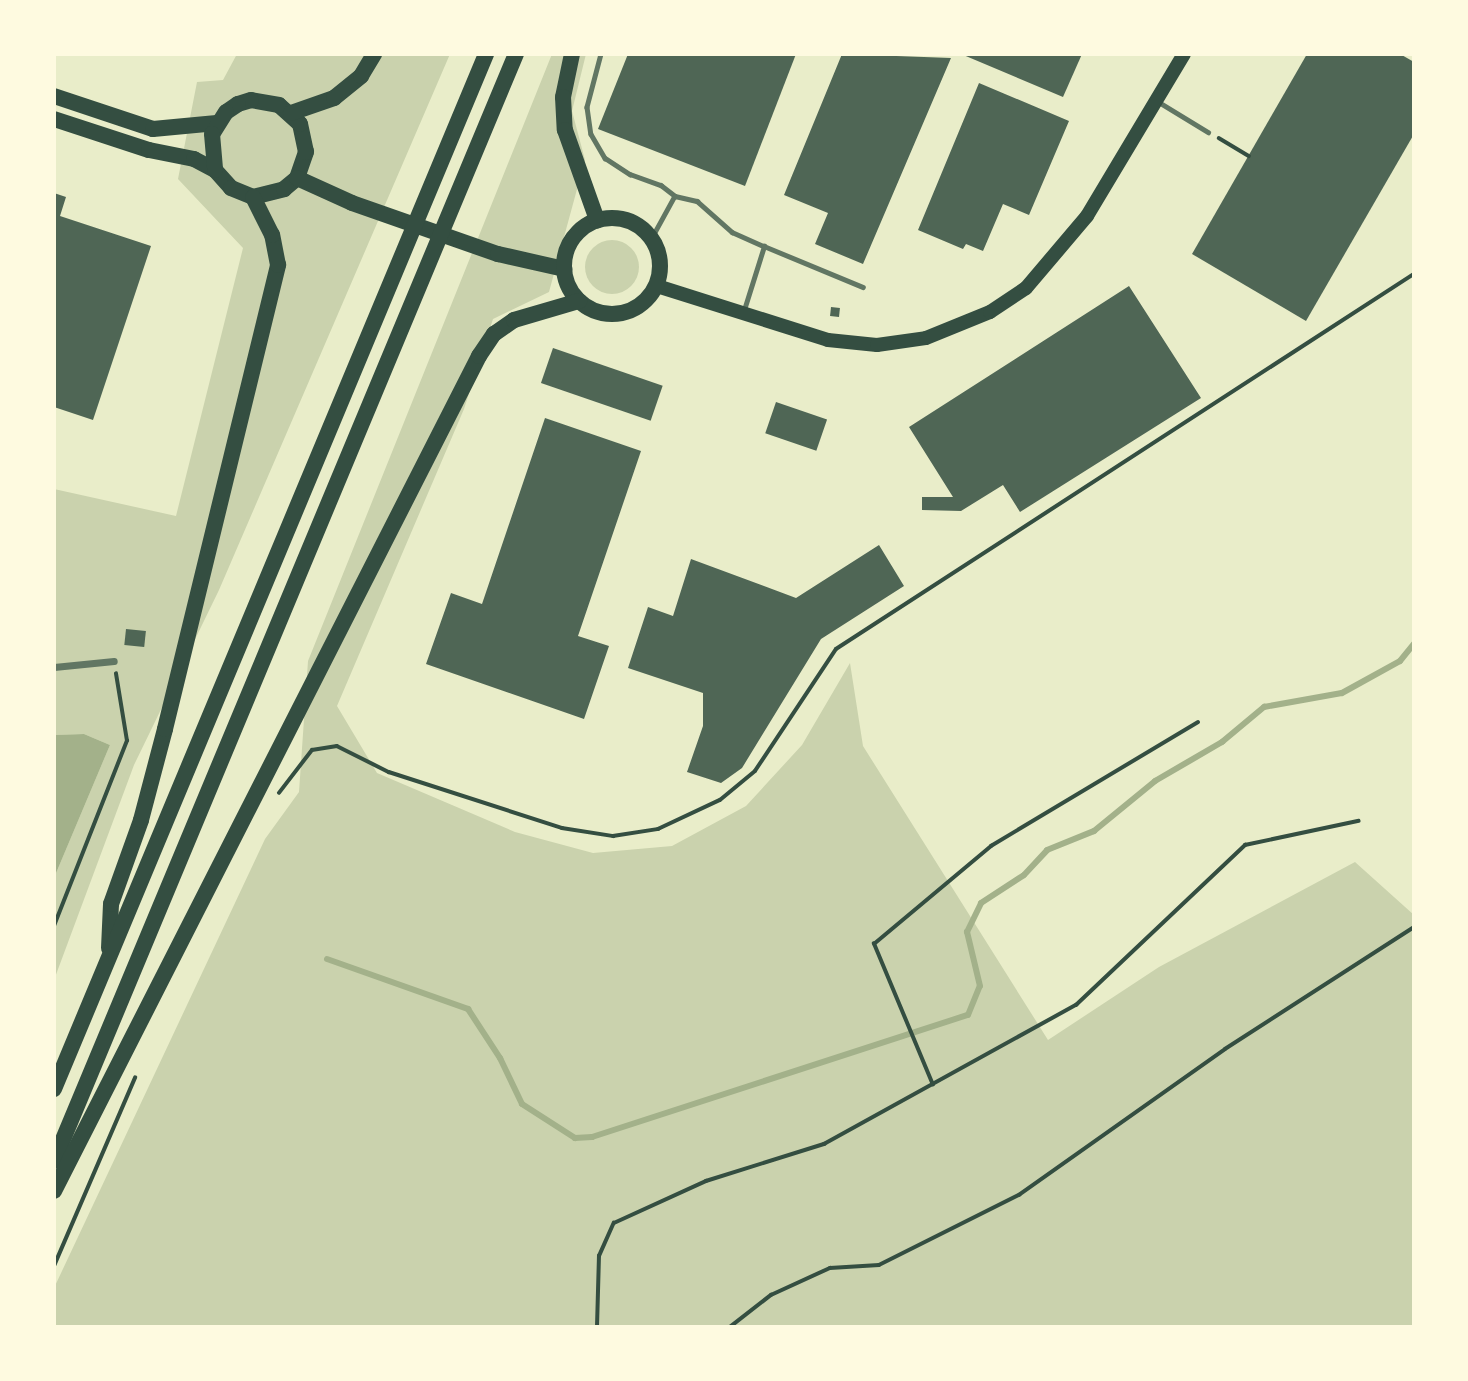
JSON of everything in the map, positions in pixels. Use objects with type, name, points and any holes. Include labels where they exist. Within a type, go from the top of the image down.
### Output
[{"type":"main road","points":[[291,113],[334,98],[361,76],[374,54]]},
{"type":"main road","points":[[54,1088],[486,54]]},
{"type":"main road","points":[[54,1161],[516,54]]},
{"type":"main road","points":[[572,54],[562,97],[565,130],[597,220]]},
{"type":"main road","points":[[657,286],[744,311],[828,340],[877,345],[926,338],[990,312],[1026,288],[1087,216],[1184,54]]},
{"type":"main road","points":[[54,96],[153,129],[217,123]]},
{"type":"main road","points":[[54,119],[149,150],[194,159],[215,170],[231,188],[253,197],[277,192],[297,178],[304,165],[305,137],[291,113],[279,105],[251,100],[232,108],[217,123],[210,146],[215,170]]},
{"type":"main road","points":[[297,178],[352,203],[498,254],[564,269]]},
{"type":"main road","points":[[108,959],[111,904],[141,820],[165,729],[278,265],[272,235],[253,197]]},
{"type":"main road","points":[[597,220],[627,220],[652,238],[660,261],[657,286],[648,299],[622,314],[591,310],[579,301],[564,269],[576,234],[597,220]]},
{"type":"main road","points":[[54,1191],[71,1166],[215,868],[479,356],[494,334],[514,320],[579,301]]},
{"type":"street","points":[[54,667],[114,662]]},
{"type":"lane","points":[[601,54],[587,107],[591,134],[605,158],[630,174],[661,185],[676,196],[697,201],[732,232],[863,287]]},
{"type":"lane","points":[[1156,101],[1209,132]]},
{"type":"lane","points":[[652,238],[676,196]]},
{"type":"lane","points":[[744,311],[764,246]]},
{"type":"path","points":[[1209,132],[1249,156]]},
{"type":"path","points":[[271,805],[312,750],[337,746],[389,772],[562,828],[613,836],[647,831],[708,806],[755,771],[836,649],[1414,274]]},
{"type":"path","points":[[54,926],[127,741],[114,662]]},
{"type":"path","points":[[933,1085],[919,1044],[906,1023],[874,944],[991,846],[1198,722]]},
{"type":"path","points":[[597,1327],[599,1256],[614,1223],[706,1181],[824,1144],[1076,1005],[1245,845],[1358,821]]},
{"type":"path","points":[[730,1327],[771,1294],[830,1268],[879,1265],[1019,1195],[1225,1049],[1414,927]]},
{"type":"path","points":[[1408,931],[1414,935]]},
{"type":"path","points":[[54,1266],[138,1071]]},
{"type":"shaded area","points":[[237,54],[450,54],[219,590],[134,765],[54,980],[54,878],[110,745],[84,734],[54,735],[54,489],[176,516],[243,248],[178,179],[197,82],[223,80]]},
{"type":"shaded area","points":[[552,54],[586,54],[572,111],[585,160],[549,292],[493,319],[464,409],[337,706],[377,773],[515,832],[593,853],[672,846],[746,806],[802,745],[850,663],[863,746],[1048,1040],[1159,967],[1355,862],[1414,915],[1414,1327],[54,1327],[54,1288],[265,839],[299,792],[308,661]]},
{"type":"shaded area","points":[[612,240],[631,248],[639,267],[631,286],[612,294],[593,286],[585,267],[593,248]]},
{"type":"shaded area","points":[[84,734],[110,745],[54,878],[54,735]]},
{"type":"building","points":[[628,54],[796,54],[745,186],[598,129]]},
{"type":"building","points":[[842,54],[951,58],[863,264],[815,244],[828,213],[784,195]]},
{"type":"building","points":[[961,54],[1082,54],[1063,97]]},
{"type":"building","points":[[1307,54],[1400,54],[1414,62],[1414,134],[1306,321],[1192,254]]},
{"type":"building","points":[[979,83],[1069,121],[1029,215],[1003,204],[983,251],[966,244],[963,249],[918,230]]},
{"type":"building","points":[[54,193],[66,197],[60,216],[151,246],[93,420],[54,407]]},
{"type":"building","points":[[1129,286],[1201,398],[1020,512],[1003,485],[961,511],[922,510],[922,497],[953,497],[909,427]]},
{"type":"building","points":[[831,307],[840,308],[839,317],[830,316]]},
{"type":"building","points":[[553,348],[663,386],[651,421],[541,383]]},
{"type":"building","points":[[776,402],[827,420],[816,451],[765,433]]},
{"type":"building","points":[[545,418],[641,451],[578,636],[609,646],[584,719],[426,664],[451,593],[482,604]]},
{"type":"building","points":[[879,545],[904,586],[821,639],[742,768],[721,783],[687,772],[703,726],[703,693],[628,668],[648,607],[673,616],[691,559],[796,598]]},
{"type":"building","points":[[126,629],[146,631],[144,647],[124,645]]},
{"type":"waterway","points":[[327,959],[468,1009],[500,1058],[522,1104],[575,1138],[592,1137],[968,1015],[980,986],[967,932],[981,903],[1024,875],[1047,850],[1094,831],[1155,781],[1222,742],[1264,707],[1342,693],[1400,661],[1414,644]]}]
